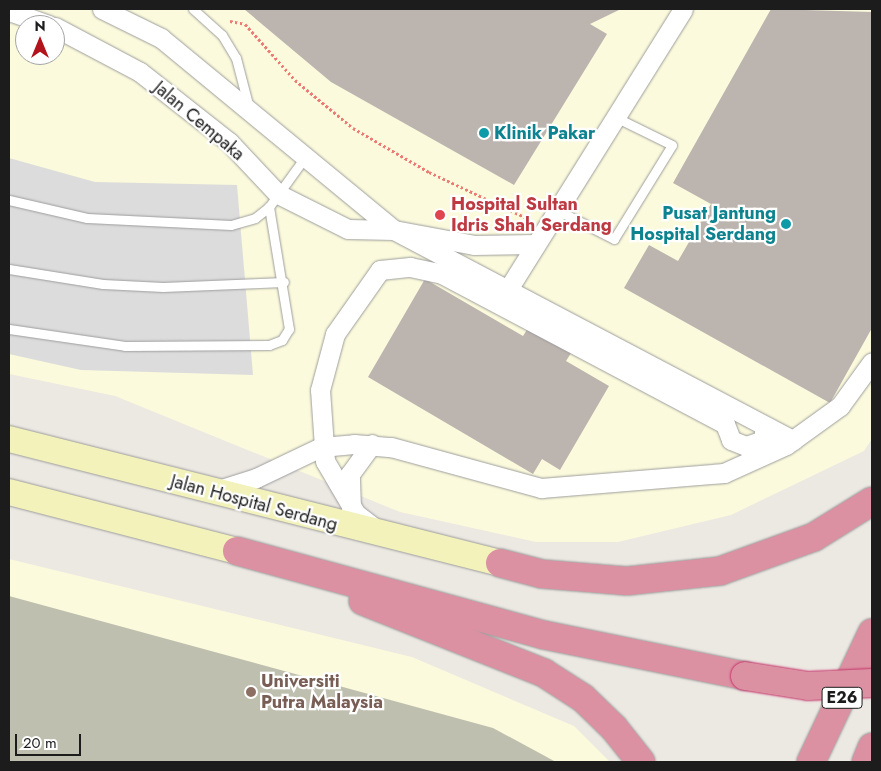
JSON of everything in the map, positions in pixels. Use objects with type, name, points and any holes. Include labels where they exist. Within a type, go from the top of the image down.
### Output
[{"type":"highway","points":[[500,563],[542,574],[627,581],[720,571],[814,538],[872,501]]},
{"type":"highway","points":[[237,551],[544,634],[745,676],[808,686],[872,684]]},
{"type":"highway","points":[[237,551],[544,673],[583,698],[614,728],[641,762]]},
{"type":"highway","name":"E26","points":[[811,762],[872,633]]},
{"type":"highway","points":[[866,762],[872,747]]},
{"type":"main road","name":"Jalan Hospital Serdang","points":[[9,439],[389,538],[500,563]]},
{"type":"main road","points":[[9,492],[237,551]]},
{"type":"street","name":"Jalan Cempaka","points":[[102,9],[160,38],[394,230],[793,440]]},
{"type":"street","points":[[507,290],[683,9]]},
{"type":"street","name":"Jalan Cempaka","points":[[65,32],[140,72],[229,142],[273,201],[348,228],[394,230],[474,245],[540,236]]},
{"type":"street","points":[[389,538],[351,508],[335,485],[321,447],[320,390],[335,334],[380,270],[410,266],[442,274],[725,424],[730,440],[746,446],[763,440],[765,426]]},
{"type":"street","points":[[212,492],[256,478],[321,447],[372,444],[540,488],[724,472],[793,440],[840,406],[872,362]]},
{"type":"street","points":[[351,508],[350,474],[372,444]]},
{"type":"lane","points":[[193,9],[203,14],[236,58],[250,112]]},
{"type":"lane","points":[[556,210],[614,239],[672,145],[615,117]]},
{"type":"lane","points":[[9,200],[87,218],[151,224],[232,225],[255,218],[273,201],[304,156]]},
{"type":"lane","points":[[9,330],[125,346],[269,345],[282,340],[289,329],[273,201]]},
{"type":"lane","points":[[9,270],[103,284],[163,287],[284,282]]},
{"type":"path","points":[[203,14],[245,24],[294,80],[353,128],[422,168],[496,200],[540,236]]},
{"type":"shaded area","name":"Hospital Sultan Idris Shah Serdang","points":[[9,9],[872,9],[872,439],[864,451],[731,515],[618,542],[536,542],[400,512],[115,396],[9,374]]},
{"type":"shaded area","points":[[9,158],[95,182],[237,185],[253,375],[81,370],[9,354]]},
{"type":"shaded area","name":"Universiti Putra Malaysia","points":[[9,559],[412,657],[574,726],[610,762],[9,762]]},
{"type":"shaded area","name":"Universiti Putra Malaysia","points":[[9,596],[493,728],[556,762],[9,762]]},
{"type":"building","name":"Klinik Pakar","points":[[244,9],[621,9],[590,24],[607,34],[514,185],[331,82]]},
{"type":"building","name":"Pusat Jantung Hospital Serdang","points":[[771,9],[872,12],[872,328],[830,403],[624,288],[649,245],[678,261],[711,204],[673,183]]},
{"type":"building","points":[[425,279],[523,336],[530,325],[573,350],[566,361],[609,386],[560,470],[542,459],[533,474],[368,377]]},
{"type":"place","name":"Klinik Pakar","points":[[484,133]]},
{"type":"place","name":"Hospital Sultan Idris Shah Serdang","points":[[440,215]]},
{"type":"place","name":"Pusat Jantung Hospital Serdang","points":[[786,224]]},
{"type":"place","name":"Universiti Putra Malaysia","points":[[251,692]]}]
